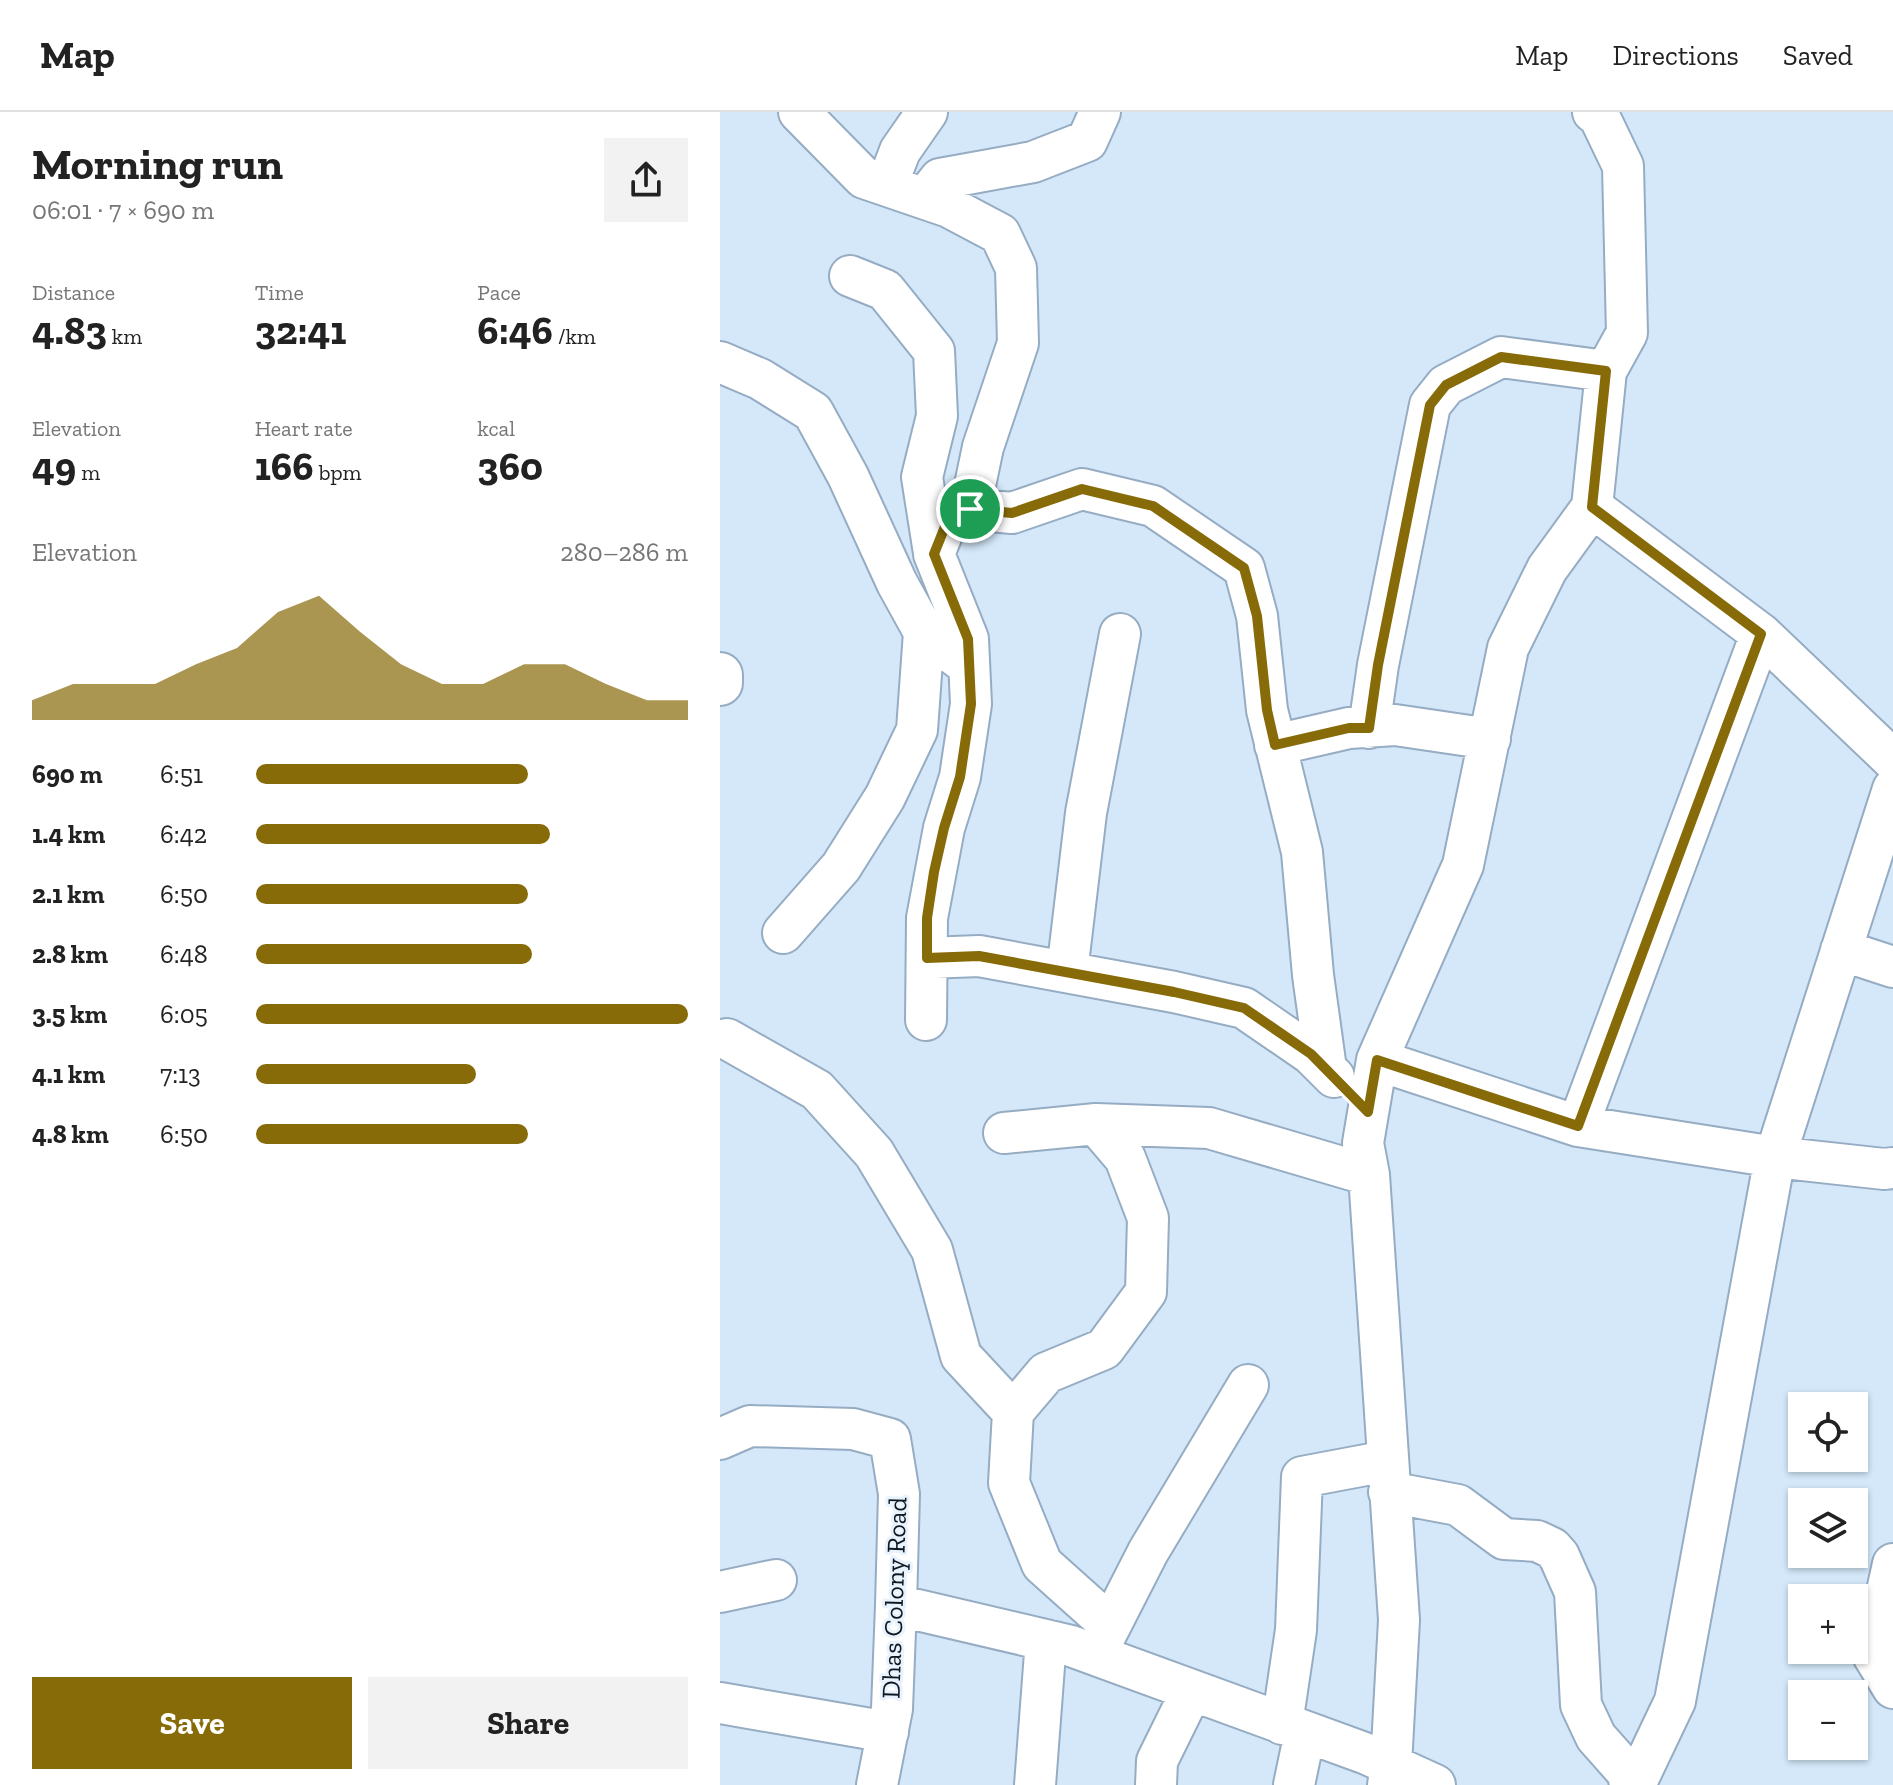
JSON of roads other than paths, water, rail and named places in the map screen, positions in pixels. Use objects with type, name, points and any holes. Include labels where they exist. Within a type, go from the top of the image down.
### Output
[{"type":"main road","points":[[720,675],[720,683]]},
{"type":"street","points":[[799,112],[864,178],[949,207],[1000,234],[1016,268],[1018,343],[983,447],[970,509]]},
{"type":"street","points":[[887,185],[900,151],[927,112]]},
{"type":"street","points":[[925,198],[940,179],[1033,162],[1087,141],[1100,112]]},
{"type":"street","points":[[1389,1775],[1399,1620],[1369,1175],[1363,1143],[1377,1060],[1463,865],[1508,648],[1547,569],[1592,507],[1606,371],[1627,333],[1623,166],[1599,116],[1593,112]]},
{"type":"street","points":[[850,276],[885,290],[934,351],[937,416],[922,477],[934,554],[968,639],[971,704],[960,777],[944,828],[927,918],[926,1020]]},
{"type":"street","points":[[1369,728],[1378,665],[1430,405],[1446,385],[1501,357],[1606,371]]},
{"type":"street","points":[[720,362],[760,379],[813,412],[855,489],[897,583],[924,632],[969,666]]},
{"type":"street","points":[[934,554],[948,519],[970,509],[1012,513],[1082,489],[1153,506],[1244,568],[1257,616],[1267,710],[1302,852],[1313,975],[1326,1069]]},
{"type":"street","points":[[1592,507],[1761,634],[1893,760]]},
{"type":"street","points":[[783,933],[841,867],[885,797],[917,730],[924,632]]},
{"type":"street","points":[[1067,972],[1086,813],[1120,634]]},
{"type":"street","points":[[1578,1126],[1761,634]]},
{"type":"street","points":[[1275,745],[1349,728],[1395,725],[1490,739]]},
{"type":"street","points":[[1633,1785],[1675,1701],[1775,1157],[1893,789]]},
{"type":"street","points":[[1841,950],[1893,967]]},
{"type":"street","points":[[927,958],[979,956],[1244,1008],[1311,1054],[1368,1112]]},
{"type":"street","points":[[727,1039],[817,1090],[874,1153],[932,1250],[961,1356],[1013,1412]]},
{"type":"street","points":[[1377,1060],[1578,1126],[1775,1157],[1893,1168]]},
{"type":"street","points":[[1096,1124],[1125,1158],[1148,1218],[1146,1292],[1104,1349],[1046,1373],[1013,1412],[1009,1483],[1042,1564],[1102,1640],[1192,1690],[1294,1728],[1389,1775],[1435,1785]]},
{"type":"street","points":[[1004,1133],[1096,1124],[1209,1128],[1369,1175]]},
{"type":"street","points":[[1102,1640],[1148,1552],[1248,1385]]},
{"type":"street","name":"Dhas Colony Road","points":[[720,1439],[750,1426],[853,1429],[890,1439],[899,1494],[896,1605],[892,1709],[877,1785]]},
{"type":"street","points":[[1294,1785],[1302,1477],[1388,1476],[1458,1505],[1504,1539],[1537,1541],[1552,1548],[1559,1556],[1575,1592],[1581,1705],[1596,1737],[1628,1773],[1633,1785]]},
{"type":"street","points":[[1893,1564],[1873,1655],[1893,1688]]},
{"type":"street","points":[[720,1592],[776,1580]]},
{"type":"street","points":[[896,1605],[1046,1640],[1102,1640]]},
{"type":"street","points":[[1035,1785],[1046,1640]]},
{"type":"street","points":[[1156,1785],[1157,1761],[1192,1690]]},
{"type":"street","points":[[720,1703],[888,1732]]}]
